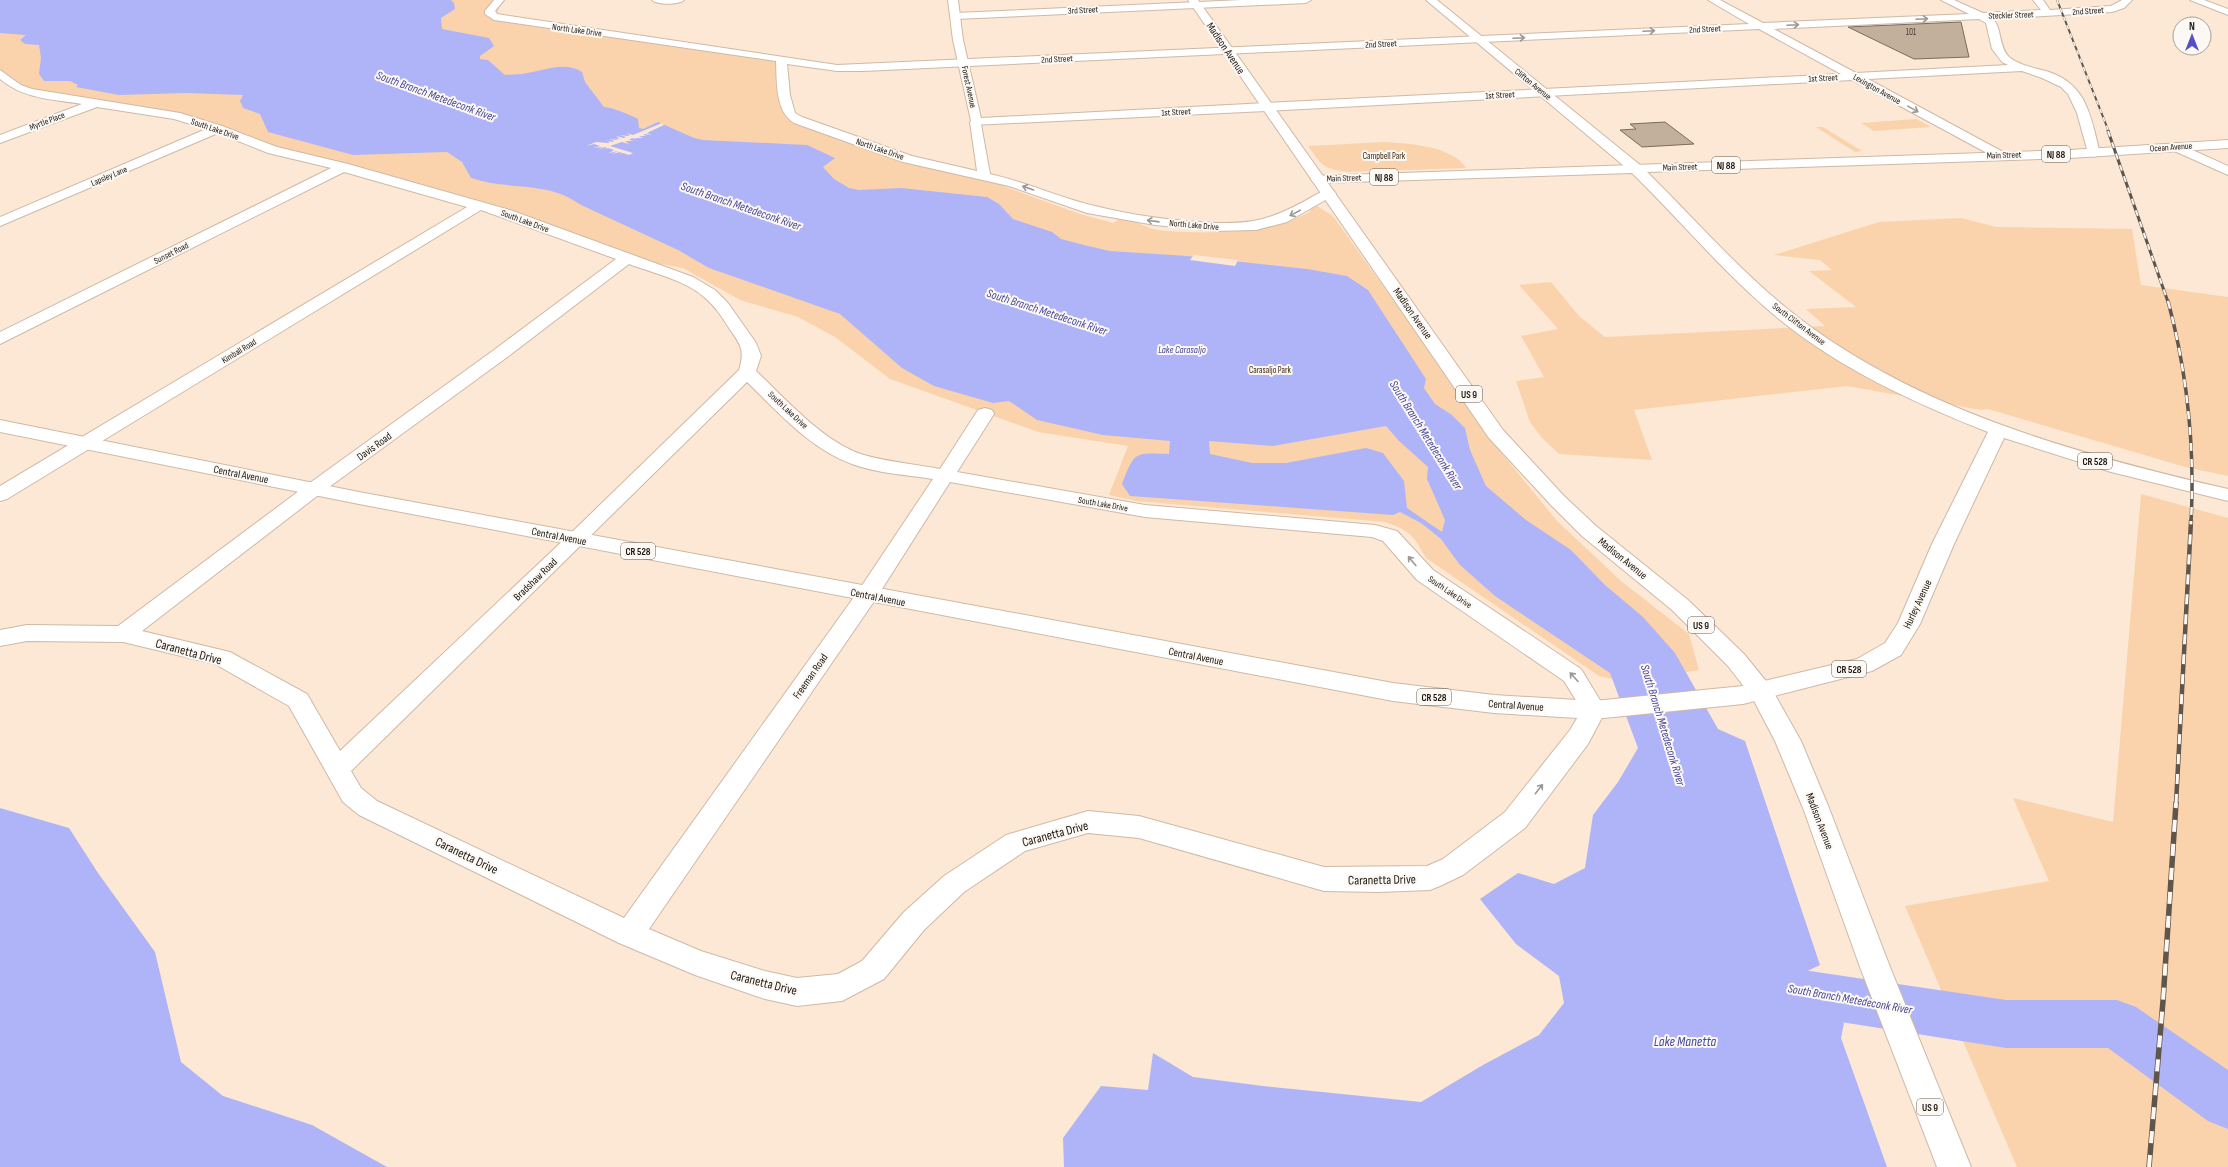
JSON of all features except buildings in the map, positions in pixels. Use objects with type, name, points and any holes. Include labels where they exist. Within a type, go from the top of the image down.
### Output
[{"type":"main road","name":"North Lake Drive","points":[[499,0],[490,11],[490,14],[494,17],[782,59],[785,98],[790,115],[798,120],[908,159],[984,175],[1092,210],[1155,221],[1216,227],[1239,227],[1282,220],[1329,194]]},
{"type":"main road","points":[[657,0],[679,0]]},
{"type":"main road","name":"Forest Avenue","points":[[953,0],[976,122],[984,175]]},
{"type":"main road","name":"3rd Street","points":[[955,16],[1195,2],[1306,0]]},
{"type":"main road","name":"Clifton Avenue","points":[[1431,0],[1635,168]]},
{"type":"main road","name":"Lexington Avenue","points":[[1713,0],[1998,155]]},
{"type":"main road","points":[[1946,0],[1991,22],[1998,50],[2002,56],[2024,68],[2057,80],[2072,92],[2080,107],[2094,152]]},
{"type":"main road","name":"Steckler Street","points":[[1981,16],[2047,13],[2043,4],[2038,0]]},
{"type":"main road","name":"2nd Street","points":[[2047,13],[2112,9],[2121,6],[2126,0]]},
{"type":"main road","points":[[2195,0],[2228,12]]},
{"type":"main road","name":"Madison Avenue","points":[[1195,2],[1266,107],[1329,194],[1496,434],[1557,500],[1589,531],[1680,605],[1736,660],[1755,693],[1788,741],[1816,808],[1875,967],[1954,1167]]},
{"type":"main road","name":"2nd Street","points":[[782,59],[837,68],[1981,16]]},
{"type":"main road","name":"1st Street","points":[[976,122],[2024,68]]},
{"type":"main road","name":"South Lake Drive","points":[[0,73],[16,87],[29,92],[94,104],[176,116],[218,129],[273,150],[505,213],[687,280],[709,293],[722,306],[748,344],[752,356],[747,372],[798,421],[826,444],[858,460],[944,477],[1145,512],[1375,532],[1390,536],[1424,575],[1573,675],[1598,710]]},
{"type":"main road","name":"Myrtle Place","points":[[0,139],[94,104]]},
{"type":"main road","name":"Lapsley Lane","points":[[0,222],[218,129]]},
{"type":"main road","name":"Ocean Avenue","points":[[2114,151],[2228,144]]},
{"type":"main road","points":[[2177,146],[2228,171]]},
{"type":"main road","name":"Main Street","points":[[1318,179],[2114,151]]},
{"type":"main road","name":"Sunset Road","points":[[0,340],[343,168]]},
{"type":"main road","name":"South Clifton Avenue","points":[[1635,168],[1742,276],[1803,329],[1833,349],[1890,381],[1998,430]]},
{"type":"main road","name":"Kimball Road","points":[[0,495],[478,206]]},
{"type":"main road","name":"Davis Road","points":[[123,634],[314,489],[500,354],[627,258]]},
{"type":"main road","name":"Bradshaw Road","points":[[338,768],[577,539],[747,372]]},
{"type":"main road","name":"Freeman Road","points":[[629,934],[867,595],[985,414]]},
{"type":"main road","name":"Central Avenue","points":[[0,426],[314,489],[867,595],[1393,692],[1494,704],[1598,710],[1755,693]]},
{"type":"main road","name":"CR 528","points":[[1998,430],[2131,472],[2228,495]]},
{"type":"main road","name":"Hurley Avenue","points":[[1755,693],[1864,665],[1893,649],[1909,624],[1943,544],[1998,430]]},
{"type":"main road","name":"Caranetta Drive","points":[[0,638],[27,633],[59,632],[123,634],[222,658],[298,700],[352,794],[368,808],[629,934],[695,962],[765,985],[797,992],[842,987],[873,970],[914,921],[954,884],[1016,843],[1088,822],[1139,827],[1324,879],[1378,880],[1430,878],[1453,867],[1515,820],[1598,710]]},
{"type":"green space","name":"Lake Carasaljo","points":[[0,0],[502,0],[496,17],[781,59],[790,115],[905,158],[984,175],[1006,187],[1080,214],[1113,223],[1124,216],[1149,228],[1163,231],[1209,232],[1255,230],[1288,222],[1305,215],[1310,212],[1312,203],[1333,216],[1504,456],[1557,521],[1621,581],[1689,634],[1699,670],[1625,682],[1599,676],[1426,558],[1418,544],[1406,531],[1385,522],[1136,501],[1109,495],[1128,446],[1038,432],[890,379],[835,337],[798,317],[740,300],[683,268],[627,258],[505,213],[343,167],[176,116],[29,92],[0,73]]},
{"type":"green space","points":[[1916,119],[1931,127],[1874,131],[1861,123]]},
{"type":"green space","points":[[1816,127],[1823,127],[1862,151],[1855,152]]},
{"type":"green space","name":"Campbell Park","points":[[1384,142],[1405,143],[1440,150],[1460,161],[1466,168],[1341,171],[1329,168],[1321,163],[1308,146]]},
{"type":"green space","points":[[1961,218],[1996,227],[2132,229],[2141,285],[2228,297],[2228,476],[2185,467],[1988,409],[1981,410],[1847,386],[1634,410],[1652,460],[1559,454],[1542,438],[1530,422],[1516,381],[1544,377],[1521,336],[1558,329],[1519,285],[1551,282],[1579,316],[1605,337],[1825,326],[1806,309],[1856,307],[1809,271],[1832,270],[1820,260],[1774,255],[1879,222]]},
{"type":"green space","points":[[2141,494],[2228,518],[2228,1167],[2017,1167],[1905,906],[2049,881],[2013,798],[2113,822]]},
{"type":"water","name":"Carasaljo Park","points":[[0,0],[451,0],[454,3],[455,9],[441,18],[442,29],[489,38],[494,46],[480,56],[480,59],[488,60],[505,75],[524,74],[555,67],[569,67],[576,69],[582,72],[585,82],[604,107],[638,119],[639,128],[643,129],[658,122],[694,138],[703,140],[807,145],[835,158],[823,167],[834,179],[849,188],[859,190],[901,188],[987,197],[999,204],[1013,219],[1052,232],[1061,239],[1110,251],[1187,256],[1307,269],[1347,276],[1368,290],[1426,379],[1424,388],[1435,404],[1452,415],[1465,428],[1470,450],[1486,486],[1526,520],[1571,550],[1605,585],[1643,617],[1675,653],[1718,729],[1745,741],[1820,965],[1803,973],[1801,982],[1802,990],[1806,998],[1812,1004],[1828,1015],[1844,1023],[1841,1038],[1887,1167],[1064,1167],[1063,1138],[1101,1086],[1148,1090],[1153,1053],[1193,1077],[1263,1086],[1421,1102],[1483,1065],[1539,1035],[1564,1003],[1559,976],[1516,944],[1480,899],[1518,873],[1554,884],[1585,868],[1593,815],[1618,782],[1638,748],[1610,673],[1495,596],[1460,565],[1441,539],[1421,523],[1400,512],[1393,515],[1130,496],[1122,484],[1133,460],[1142,454],[1169,454],[1170,441],[1103,435],[1037,420],[1009,401],[993,403],[934,386],[902,368],[840,314],[709,268],[678,250],[555,192],[485,182],[471,178],[462,162],[447,152],[353,155],[268,132],[260,114],[243,108],[240,101],[243,95],[186,93],[119,95],[76,87],[78,85],[70,81],[44,81],[39,74],[41,58],[39,45],[25,44],[20,40],[26,35],[0,33]],"holes":[[[1386,426],[1399,441],[1428,467],[1427,479],[1445,520],[1442,532],[1407,508],[1404,481],[1383,453],[1366,448],[1286,463],[1252,463],[1210,454],[1209,441],[1273,446]]]},
{"type":"water","points":[[0,808],[69,828],[98,873],[155,952],[181,1062],[223,1096],[312,1125],[387,1167],[0,1167]]},
{"type":"pier","points":[[662,123],[664,125],[647,133],[652,135],[645,134],[643,135],[647,136],[639,136],[643,138],[634,138],[638,140],[632,138],[629,140],[634,141],[625,141],[629,144],[622,142],[610,146],[633,153],[629,155],[623,153],[615,155],[622,153],[620,152],[612,154],[618,151],[609,153],[614,150],[608,148],[601,151],[607,148],[605,147],[598,150],[603,147],[593,148],[600,146],[594,144],[586,146],[596,142],[610,142],[605,140],[613,142],[614,141],[609,139],[620,139],[616,136],[624,138],[626,137],[620,135],[630,135],[625,133],[633,135]]},
{"type":"pier","points":[[1194,255],[1238,260],[1235,266],[1190,260]]},
{"type":"waterway","name":"South Branch Metedeconk River","points":[[1753,979],[1803,993],[2006,1024],[2117,1024],[2228,1102]]},
{"type":"railway","points":[[2057,0],[2109,132]]},
{"type":"railway","points":[[2108,131],[2168,302]]},
{"type":"railway","points":[[2168,301],[2180,355],[2188,410],[2192,466],[2191,522]]},
{"type":"railway","points":[[2176,804],[2191,521]]},
{"type":"railway","points":[[2149,1167],[2163,1001],[2176,803]]},
{"type":"water label","name":"Lake Manetta","points":[[1685,1041]]}]
